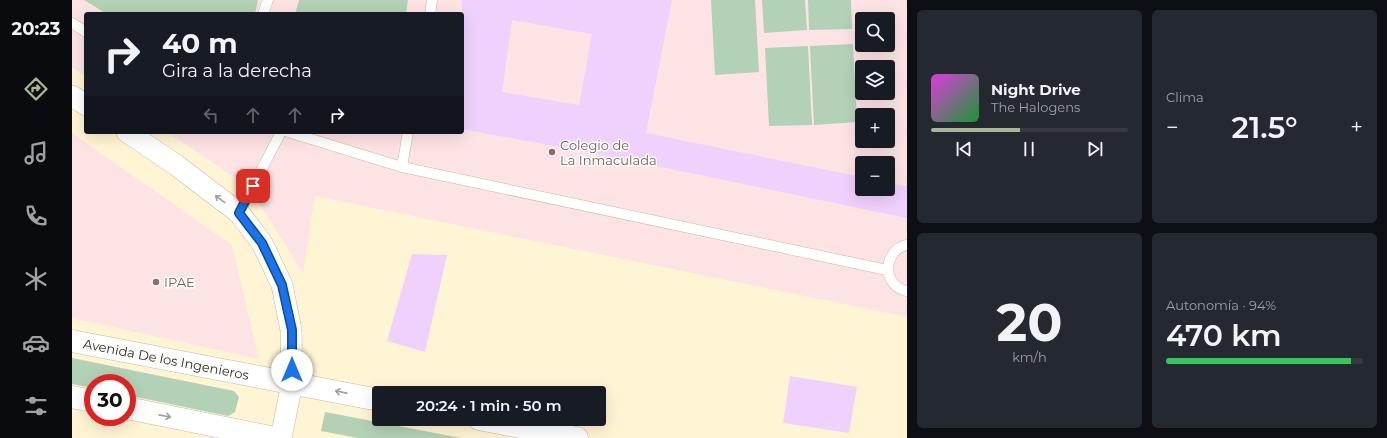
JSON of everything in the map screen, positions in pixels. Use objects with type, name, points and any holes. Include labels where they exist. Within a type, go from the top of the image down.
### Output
[{"type":"street","points":[[72,96],[84,104]]},
{"type":"street","points":[[130,134],[176,165],[239,213],[262,243],[282,285],[292,330],[292,383],[281,438]]},
{"type":"street","name":"Avenida De los Ingenieros","points":[[72,340],[372,399]]},
{"type":"street","points":[[72,397],[84,399]]},
{"type":"street","points":[[136,410],[275,438]]},
{"type":"street","points":[[515,426],[577,438]]},
{"type":"lane","points":[[264,12],[268,0]]},
{"type":"lane","points":[[430,12],[432,0]]},
{"type":"lane","points":[[72,23],[84,31]]},
{"type":"lane","points":[[239,213],[280,134]]},
{"type":"lane","points":[[295,134],[402,167],[887,270]]},
{"type":"lane","points":[[402,167],[408,134]]},
{"type":"lane","points":[[907,245],[895,250],[889,259],[887,270],[891,282],[901,290],[907,291]]},
{"type":"shaded area","name":"Colegio de La Inmaculada","points":[[72,0],[907,0],[907,317],[315,196],[303,273],[249,187],[170,134],[464,134],[464,12],[84,12],[84,76],[72,67]]},
{"type":"shaded area","name":"IPAE","points":[[72,133],[232,245],[259,359],[72,318]]},
{"type":"green space","points":[[84,0],[258,0],[255,12],[104,12]]},
{"type":"green space","points":[[299,0],[408,0],[406,12],[296,12]]},
{"type":"green space","points":[[711,0],[755,0],[759,72],[715,75]]},
{"type":"green space","points":[[762,0],[805,0],[807,30],[764,33]]},
{"type":"green space","points":[[808,0],[851,0],[852,29],[809,30]]},
{"type":"green space","points":[[853,44],[856,108],[855,108],[855,122],[814,125],[810,46]]},
{"type":"green space","points":[[808,46],[812,125],[769,126],[765,48]]},
{"type":"green space","points":[[72,358],[234,391],[239,397],[235,412],[228,416],[136,397],[136,374],[84,374],[84,386],[72,384]]},
{"type":"green space","points":[[325,412],[372,421],[372,426],[398,426],[461,438],[358,438],[321,431]]},
{"type":"building","points":[[462,0],[672,0],[646,133],[855,176],[855,196],[895,196],[895,184],[907,186],[907,218],[613,157],[464,129],[464,12],[462,12]],"holes":[[[512,20],[592,34],[579,105],[502,92]]]},
{"type":"building","points":[[412,254],[447,255],[425,352],[387,341]]},
{"type":"building","points":[[790,376],[857,387],[849,433],[783,423]]},
{"type":"place","name":"Colegio de La Inmaculada","points":[[552,152]]},
{"type":"place","name":"IPAE","points":[[156,282]]},
{"type":"route","points":[[253,186],[239,213],[262,243],[282,285],[292,330],[292,370]]}]
